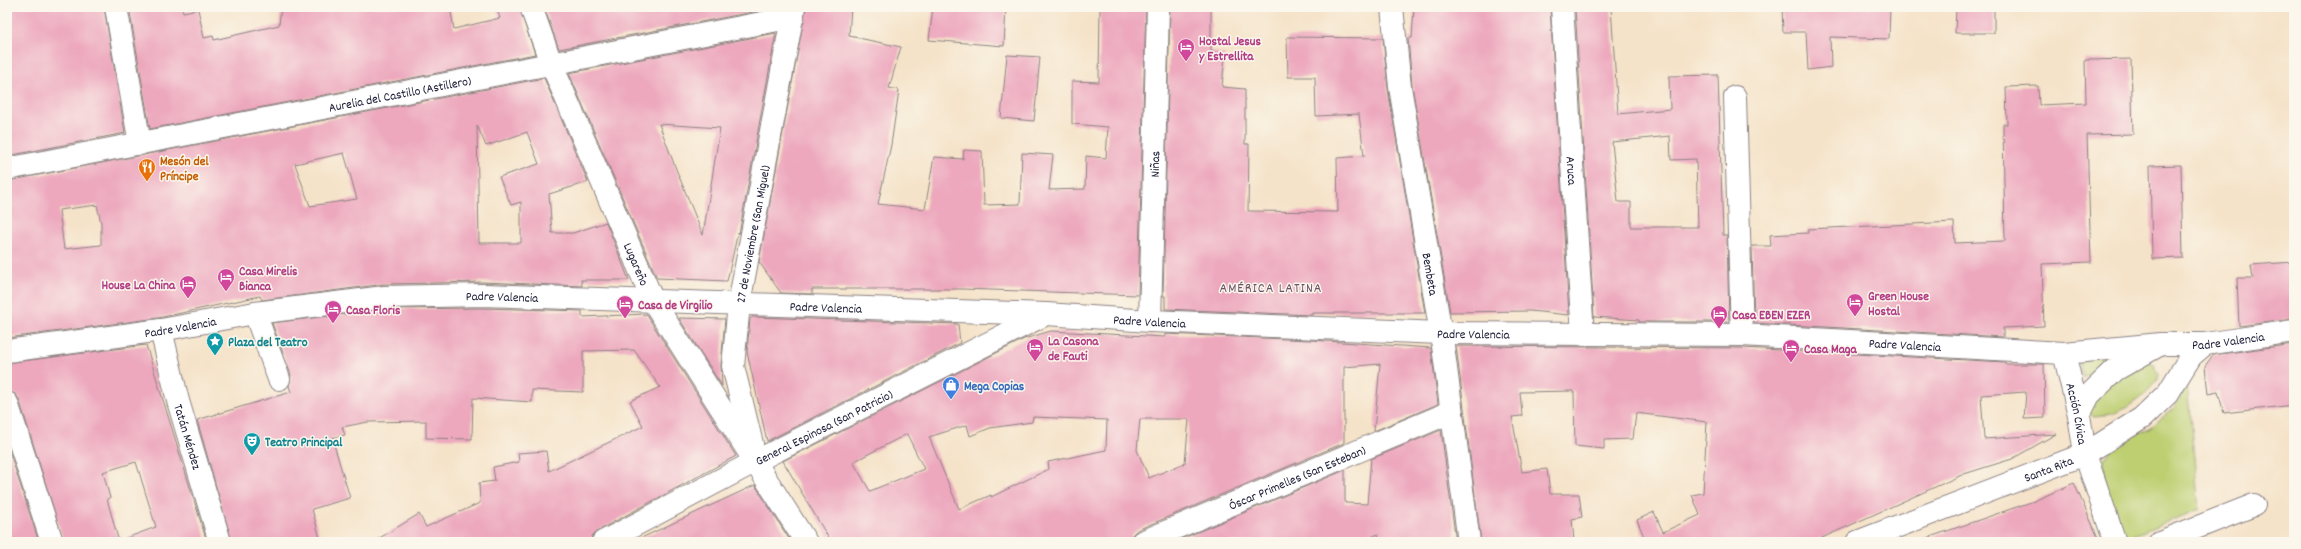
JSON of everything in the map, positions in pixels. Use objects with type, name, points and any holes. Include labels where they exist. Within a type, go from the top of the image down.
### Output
[{"type":"street","points":[[116,7],[140,144]]},
{"type":"street","name":"Lugareño","points":[[531,7],[551,63],[653,301],[756,461],[806,542]]},
{"type":"street","name":"Niñas","points":[[1150,321],[1158,7]]},
{"type":"street","name":"Bembeta","points":[[1392,7],[1400,87],[1441,333],[1469,542]]},
{"type":"street","name":"Aruca","points":[[1562,7],[1583,335]]},
{"type":"street","name":"Aurelia del Castillo (Astillero)","points":[[7,169],[551,63],[794,12]]},
{"type":"street","name":"27 de Noviembre (San Miguel)","points":[[756,461],[733,366],[739,304],[794,12]]},
{"type":"street","points":[[1735,97],[1742,335]]},
{"type":"street","name":"Padre Valencia","points":[[7,351],[160,330],[256,313],[385,296],[482,295],[1046,314],[1150,321],[1441,333],[1742,335],[2064,353],[2161,344],[2205,344],[2294,331]]},
{"type":"street","points":[[256,313],[279,379]]},
{"type":"street","name":"General Espinosa (San Patricio)","points":[[602,542],[756,461],[1046,314]]},
{"type":"street","name":"Tatán Méndez","points":[[160,330],[178,401],[220,542]]},
{"type":"street","points":[[2079,415],[2089,395],[2115,370],[2161,344]]},
{"type":"street","name":"Santa Rita","points":[[1857,542],[2085,454],[2142,418],[2168,392],[2191,356],[2205,344]]},
{"type":"street","name":"Acción Cívica","points":[[2064,353],[2079,415],[2085,454],[2115,542]]},
{"type":"street","points":[[7,403],[52,542]]},
{"type":"street","name":"Óscar Primelles (San Esteban)","points":[[1142,542],[1451,412]]},
{"type":"street","points":[[2160,542],[2254,504]]},
{"type":"green space","points":[[2079,353],[2114,354],[2083,378]]},
{"type":"green space","points":[[2143,361],[2154,364],[2159,375],[2152,386],[2140,398],[2126,408],[2113,414],[2094,416],[2087,411],[2092,394]]},
{"type":"green space","points":[[2187,385],[2199,509],[2124,539],[2105,484],[2104,460],[2116,443],[2149,428],[2174,408]]},
{"type":"building","points":[[7,7],[104,7],[125,133],[7,156]]},
{"type":"building","points":[[129,7],[182,7],[183,12],[198,9],[204,38],[213,36],[214,40],[279,25],[281,7],[450,7],[454,29],[500,18],[496,7],[519,7],[535,54],[150,129]]},
{"type":"building","points":[[544,7],[779,7],[559,49]]},
{"type":"building","points":[[806,7],[851,7],[849,36],[901,47],[889,88],[899,90],[891,145],[878,204],[925,209],[934,157],[963,159],[964,150],[982,151],[984,205],[1020,204],[1022,153],[1053,155],[1049,190],[1085,189],[1086,156],[1106,158],[1108,127],[1072,124],[1072,81],[1099,82],[1100,7],[1146,7],[1138,295],[962,289],[812,289],[812,294],[781,293],[759,262]]},
{"type":"building","points":[[933,7],[1006,7],[1004,46],[929,40]]},
{"type":"building","points":[[1170,7],[1211,7],[1211,51],[1225,55],[1222,87],[1245,89],[1245,144],[1249,144],[1248,211],[1338,212],[1337,158],[1364,156],[1359,114],[1316,116],[1315,77],[1288,77],[1287,37],[1383,38],[1388,89],[1425,313],[1312,313],[1312,315],[1165,309],[1165,296],[1163,296]]},
{"type":"building","points":[[1414,7],[1550,7],[1569,315],[1530,311],[1450,312],[1412,85],[1408,38],[1412,38]]},
{"type":"building","points":[[1575,7],[1611,7],[1618,114],[1670,109],[1669,76],[1718,75],[1723,235],[1727,235],[1729,322],[1639,322],[1639,320],[1594,317]],"holes":[[[1670,136],[1671,160],[1696,159],[1698,227],[1631,227],[1631,202],[1618,202],[1612,142]]]},
{"type":"building","points":[[1782,7],[1890,7],[1889,39],[1830,37],[1831,67],[1808,70],[1806,32],[1783,32]]},
{"type":"building","points":[[1956,7],[1994,7],[1994,33],[1955,33]]},
{"type":"building","points":[[776,33],[739,234],[738,232],[727,281],[657,278],[569,73]],"holes":[[[659,124],[720,128],[703,235]]]},
{"type":"building","points":[[1007,55],[1040,57],[1034,121],[1001,118]]},
{"type":"building","points":[[2131,59],[2133,134],[2087,135],[2091,262],[2042,264],[2044,326],[2003,328],[2003,337],[1754,323],[1752,246],[1771,246],[1770,235],[1808,233],[1808,229],[1954,222],[1955,243],[2005,241],[2003,124],[2007,124],[2006,87],[2038,86],[2039,105],[2086,103],[2085,60]]},
{"type":"building","points":[[544,78],[588,182],[549,194],[552,233],[573,233],[606,222],[629,280],[581,280],[582,286],[482,282],[385,284],[262,300],[260,296],[158,318],[7,338],[7,181]],"holes":[[[477,125],[486,146],[527,132],[539,164],[499,177],[511,205],[521,202],[521,243],[479,243]],[[344,153],[357,199],[310,206],[295,164]],[[97,205],[101,223],[101,245],[64,249],[59,210]]]},
{"type":"building","points":[[2181,165],[2183,258],[2152,259],[2150,166]]},
{"type":"building","points":[[2294,262],[2294,319],[2239,326],[2237,278],[2253,278],[2251,265]]},
{"type":"building","points":[[482,308],[582,311],[582,317],[646,314],[736,456],[597,531],[592,536],[591,542],[373,542],[419,514],[426,527],[480,503],[479,483],[495,481],[493,467],[519,462],[518,453],[546,451],[549,471],[643,426],[630,401],[660,387],[634,350],[583,351],[583,392],[532,390],[532,402],[473,398],[472,439],[426,438],[426,421],[368,422],[342,427],[345,435],[332,438],[350,498],[312,509],[321,542],[232,542],[197,420],[291,392],[289,386],[291,375],[272,323],[386,309]]},
{"type":"building","points":[[752,317],[958,324],[960,343],[767,441],[747,352],[750,319]]},
{"type":"building","points":[[679,318],[725,319],[721,365],[722,386]]},
{"type":"building","points":[[1051,331],[1165,337],[1165,334],[1311,340],[1431,348],[1438,404],[1374,431],[1380,364],[1344,367],[1344,443],[1137,530],[1132,535],[1130,542],[831,542],[783,461],[1024,339]],"holes":[[[1033,417],[1107,420],[1106,450],[1048,462],[1049,469],[991,497],[991,495],[959,509],[929,437],[967,425],[970,436],[990,428],[1032,422]],[[1140,419],[1189,419],[1185,463],[1149,478],[1137,450]],[[907,434],[924,469],[870,491],[853,462]]]},
{"type":"building","points":[[2294,344],[2294,405],[2224,413],[2218,392],[2208,394],[2205,366],[2213,355]]},
{"type":"building","points":[[146,345],[207,542],[121,542],[121,540],[156,527],[136,462],[103,472],[110,498],[107,499],[119,542],[64,542],[19,399],[15,394],[7,391],[7,363]]},
{"type":"building","points":[[1456,346],[1742,348],[2005,362],[2005,364],[2044,364],[2045,418],[2024,419],[2026,392],[1981,395],[1984,439],[2056,434],[2012,459],[1964,474],[1813,542],[1640,542],[1645,539],[1637,520],[1654,512],[1663,532],[1700,515],[1692,495],[1703,493],[1707,422],[1636,413],[1633,439],[1604,440],[1604,449],[1575,446],[1574,391],[1520,392],[1522,416],[1512,417],[1522,472],[1547,469],[1550,494],[1579,494],[1582,517],[1572,519],[1574,542],[1481,542]]},
{"type":"building","points":[[1441,430],[1456,542],[1380,542],[1378,534],[1361,542],[1174,542],[1345,470],[1345,503],[1367,504],[1371,459]]},
{"type":"building","points":[[7,444],[39,542],[7,542]]},
{"type":"building","points":[[2074,483],[2100,542],[1925,542],[1924,539],[2034,501]]},
{"type":"building","points":[[755,485],[791,542],[630,542],[636,539],[637,540]]},
{"type":"place","name":"Hostal Jesus y Estrellita","points":[[1186,62]]},
{"type":"place","name":"Mesón del Príncipe","points":[[147,182]]},
{"type":"place","name":"Casa Mirelis Bianca","points":[[226,292]]},
{"type":"place","name":"House La China","points":[[188,299]]},
{"type":"place","name":"Green House Hostal","points":[[1855,317]]},
{"type":"place","name":"Casa de Virgilio","points":[[625,319]]},
{"type":"place","name":"Casa Floris","points":[[333,324]]},
{"type":"place","name":"Casa EBEN EZER","points":[[1719,329]]},
{"type":"place","name":"Plaza del Teatro","points":[[215,356]]},
{"type":"place","name":"La Casona de Fauti","points":[[1035,362]]},
{"type":"place","name":"Casa Maga","points":[[1791,363]]},
{"type":"place","name":"Mega Copias","points":[[951,400]]},
{"type":"place","name":"Teatro Principal","points":[[252,456]]},
{"type":"district","name":"AMÉRICA LATINA","points":[[1271,287]]}]
